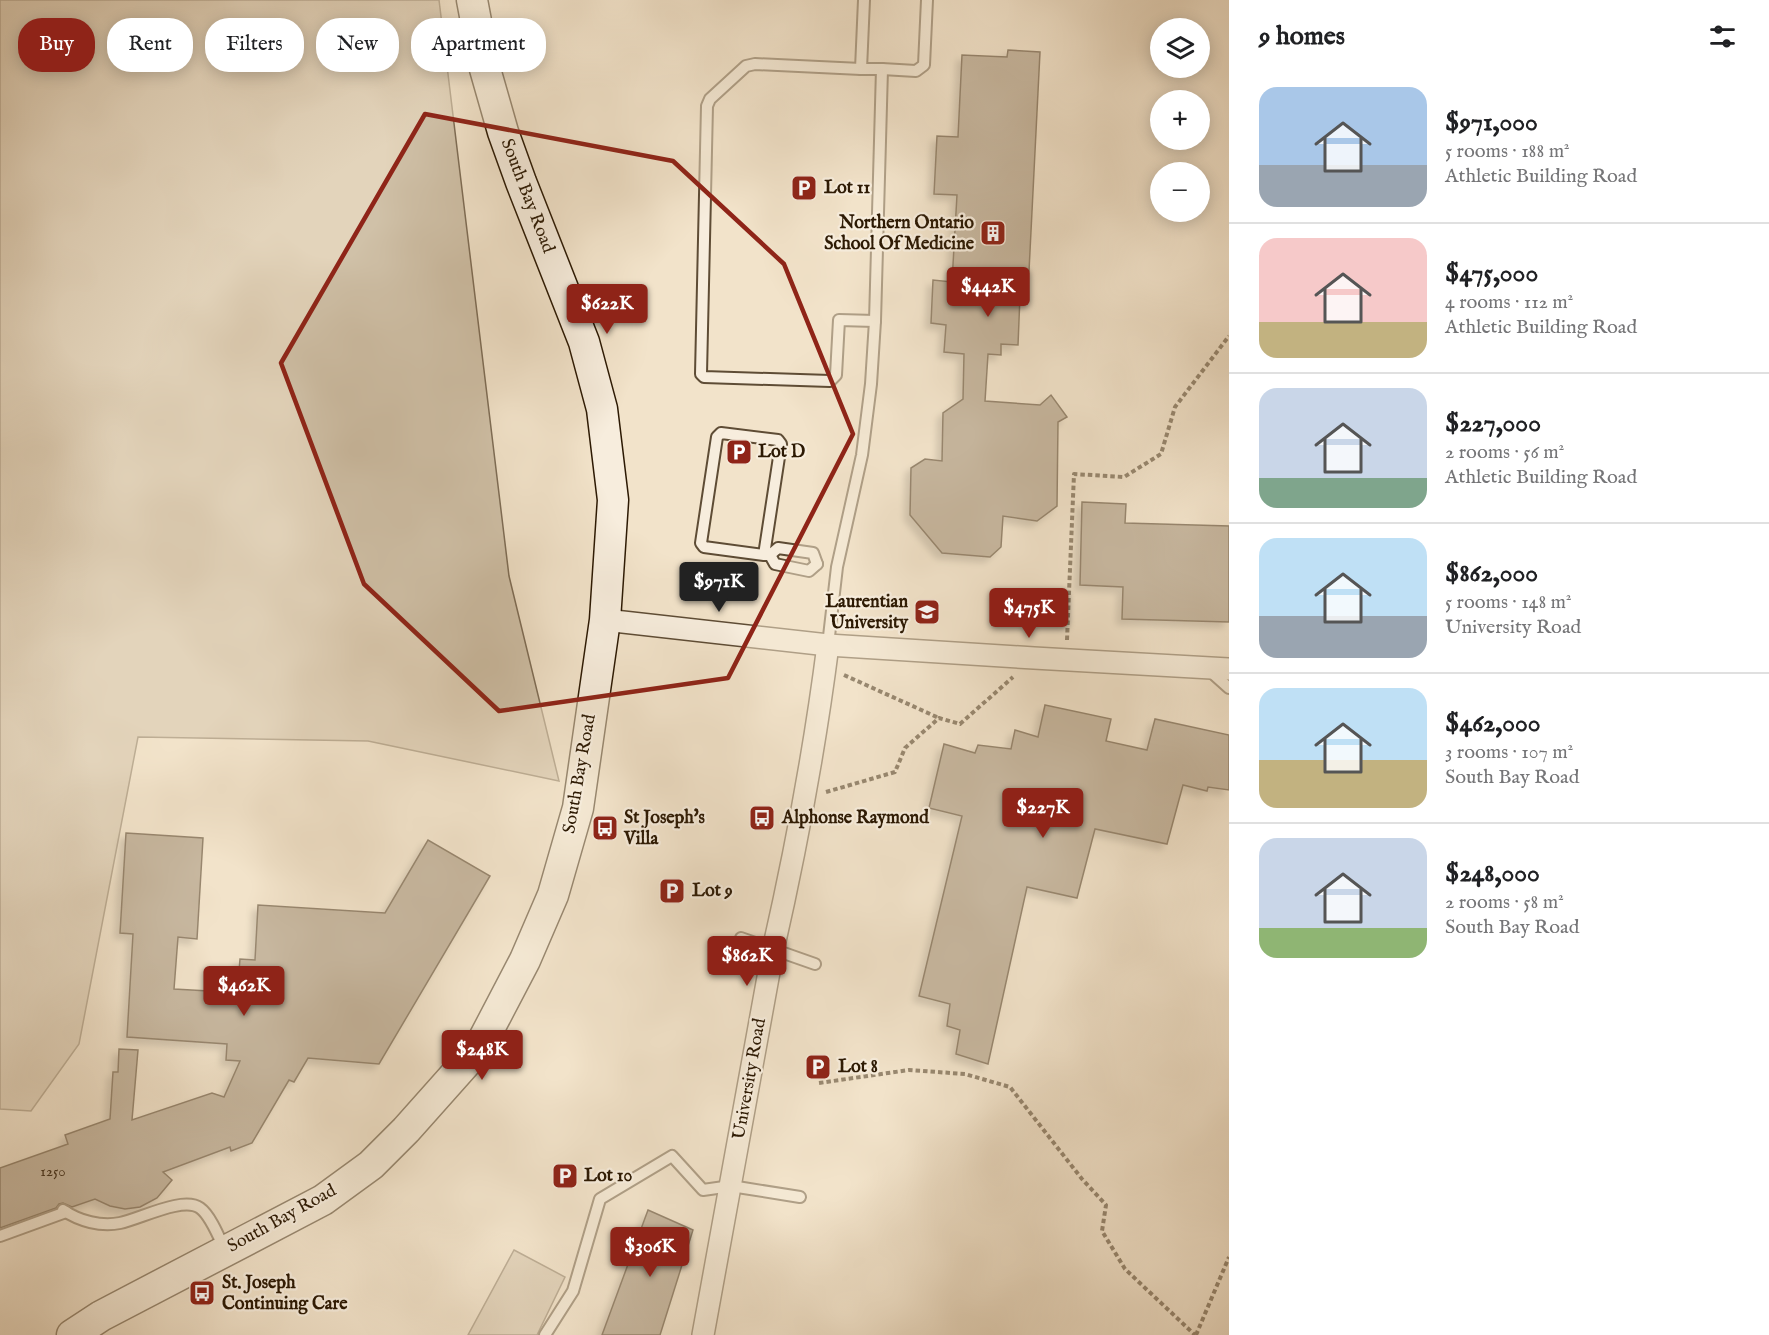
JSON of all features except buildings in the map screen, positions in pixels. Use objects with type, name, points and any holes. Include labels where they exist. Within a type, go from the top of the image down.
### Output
[{"type":"street","name":"South Bay Road","points":[[72,1335],[101,1316],[323,1200],[371,1165],[406,1130],[479,1048],[525,960],[553,895],[578,808],[605,620],[613,500],[602,409],[584,342],[503,132],[485,69],[472,0]]},
{"type":"street","points":[[605,620],[828,645],[1229,669]]},
{"type":"street","name":"University Road","points":[[703,1335],[773,950],[786,895],[828,645]]},
{"type":"lane","points":[[861,69],[864,0]]},
{"type":"lane","points":[[875,321],[839,320],[836,375],[830,381],[704,377],[701,374],[707,106],[710,99],[746,66],[755,64],[916,71],[924,65],[927,0]]},
{"type":"lane","points":[[828,645],[837,567],[862,455],[871,384],[882,69]]},
{"type":"lane","points":[[818,564],[813,553],[778,548],[767,555],[704,548],[701,543],[717,436],[721,433],[778,440],[780,444],[767,555],[775,564],[809,571],[818,564],[837,567]]},
{"type":"lane","points":[[1208,669],[1229,688]]},
{"type":"lane","points":[[741,938],[815,964]]},
{"type":"lane","points":[[545,1335],[573,1291],[600,1199],[672,1156],[702,1190],[730,1186],[800,1197]]},
{"type":"lane","points":[[0,1236],[64,1211],[75,1218],[101,1224],[119,1223],[188,1204],[201,1209],[226,1251]]},
{"type":"path","points":[[1066,659],[1074,474],[1124,477],[1161,454],[1175,407],[1229,336]]},
{"type":"path","points":[[825,671],[849,676],[939,718],[960,724],[1034,658]]},
{"type":"path","points":[[803,800],[895,772],[905,748],[939,718]]},
{"type":"path","points":[[819,1083],[909,1070],[965,1074],[1010,1087],[1082,1179],[1106,1205],[1102,1231],[1125,1269],[1195,1335],[1229,1257]]},
{"type":"highlighted area","points":[[425,114],[673,161],[784,264],[853,434],[728,678],[499,711],[364,584],[281,363]]},
{"type":"shaded area","points":[[0,0],[439,0],[441,18],[411,18],[411,72],[448,72],[509,576],[559,781],[368,741],[138,737],[79,1044],[31,1111],[0,1109]]},
{"type":"shaded area","points":[[514,1250],[565,1277],[537,1335],[468,1335]]},
{"type":"place","name":"Lot 11","points":[[804,188]]},
{"type":"place","name":"Northern Ontario School Of Medicine","points":[[993,233]]},
{"type":"place","name":"Lot D","points":[[739,452]]},
{"type":"place","name":"Laurentian University","points":[[927,612]]},
{"type":"place","name":"Alphonse Raymond","points":[[762,818]]},
{"type":"place","name":"St Joseph's Villa","points":[[605,828]]},
{"type":"place","name":"Lot 9","points":[[672,891]]},
{"type":"place","name":"Lot 8","points":[[818,1067]]},
{"type":"place","name":"Lot 10","points":[[565,1176]]},
{"type":"place","name":"St. Joseph Continuing Care","points":[[202,1293]]}]
